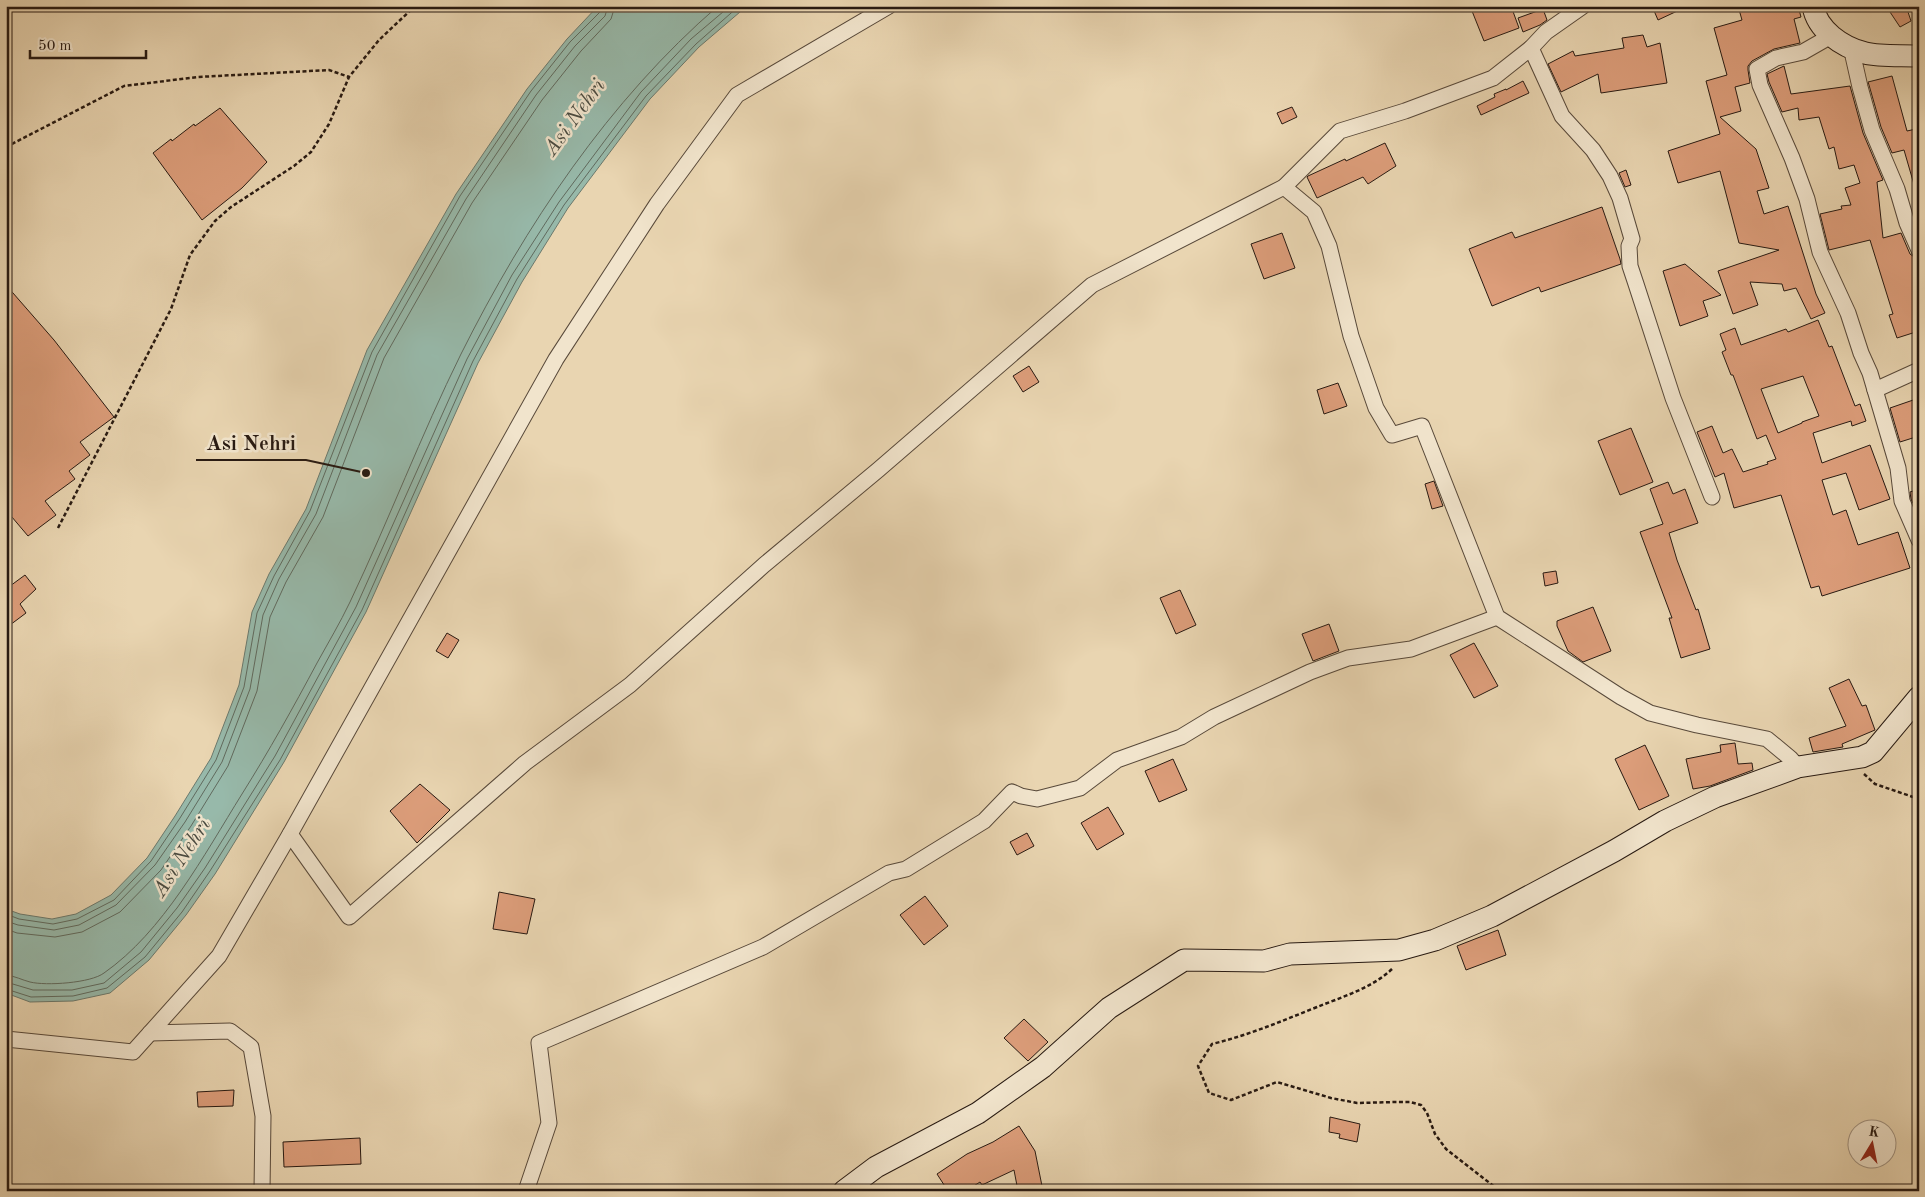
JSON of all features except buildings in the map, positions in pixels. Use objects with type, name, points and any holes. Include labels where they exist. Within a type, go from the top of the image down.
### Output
[{"type":"street","points":[[6,1039],[132,1052],[219,956],[290,834],[556,359],[657,204],[737,95],[888,6]]},
{"type":"street","points":[[290,834],[349,917],[525,763],[630,685],[764,565],[878,470],[1092,285],[1284,187],[1340,131],[1404,111],[1493,78],[1531,48],[1546,32],[1583,6]]},
{"type":"street","points":[[1813,6],[1814,17],[1831,36],[1851,47],[1865,53],[1919,56]]},
{"type":"street","points":[[1831,36],[1802,52],[1776,58],[1757,69],[1760,85],[1792,158],[1807,199],[1820,252],[1848,313],[1860,353],[1875,390],[1898,468],[1902,501],[1908,511],[1919,540]]},
{"type":"street","points":[[1851,47],[1872,130],[1897,189],[1906,223],[1919,250]]},
{"type":"street","points":[[1531,48],[1562,116],[1593,150],[1610,176],[1620,198],[1632,239],[1629,246],[1630,266],[1673,398],[1712,497]]},
{"type":"street","points":[[1284,187],[1314,212],[1329,246],[1351,336],[1376,408],[1392,435],[1422,426],[1497,618],[1621,697],[1650,713],[1697,725],[1767,739],[1798,767]]},
{"type":"street","points":[[1875,390],[1919,370]]},
{"type":"street","points":[[526,1191],[549,1123],[539,1043],[763,947],[889,873],[906,868],[984,822],[1012,792],[1021,796],[1037,798],[1080,788],[1117,760],[1181,737],[1214,717],[1310,672],[1348,658],[1411,649],[1497,618]]},
{"type":"street","points":[[844,1191],[876,1167],[985,1108],[1043,1067],[1109,1008],[1184,960],[1264,961],[1290,954],[1399,950],[1435,940],[1492,916],[1614,851],[1665,821],[1715,797],[1798,767],[1862,757],[1874,752],[1919,697]]},
{"type":"street","points":[[150,1033],[230,1031],[251,1047],[263,1116],[262,1191]]},
{"type":"path","points":[[58,528],[170,309],[190,255],[215,221],[311,152],[329,124],[349,77],[379,40],[415,6]]},
{"type":"path","points":[[6,147],[124,86],[198,78],[329,70],[349,77]]},
{"type":"path","points":[[1848,759],[1875,784],[1919,799]]},
{"type":"path","points":[[1399,950],[1398,960],[1385,976],[1349,994],[1243,1037],[1212,1044],[1198,1066],[1209,1093],[1231,1100],[1277,1082],[1357,1103],[1410,1102],[1421,1105],[1427,1113],[1435,1134],[1446,1150],[1500,1191]]},
{"type":"water","points":[[598,6],[747,6],[699,47],[650,99],[568,208],[522,282],[478,363],[366,612],[284,762],[215,874],[186,915],[149,960],[110,993],[73,1001],[30,1002],[6,993],[6,909],[20,914],[52,919],[76,914],[111,895],[147,858],[211,758],[239,685],[252,612],[269,574],[306,509],[367,350],[456,194],[527,89],[567,39]]},
{"type":"place","name":"Asi Nehri","points":[[366,473]]}]
